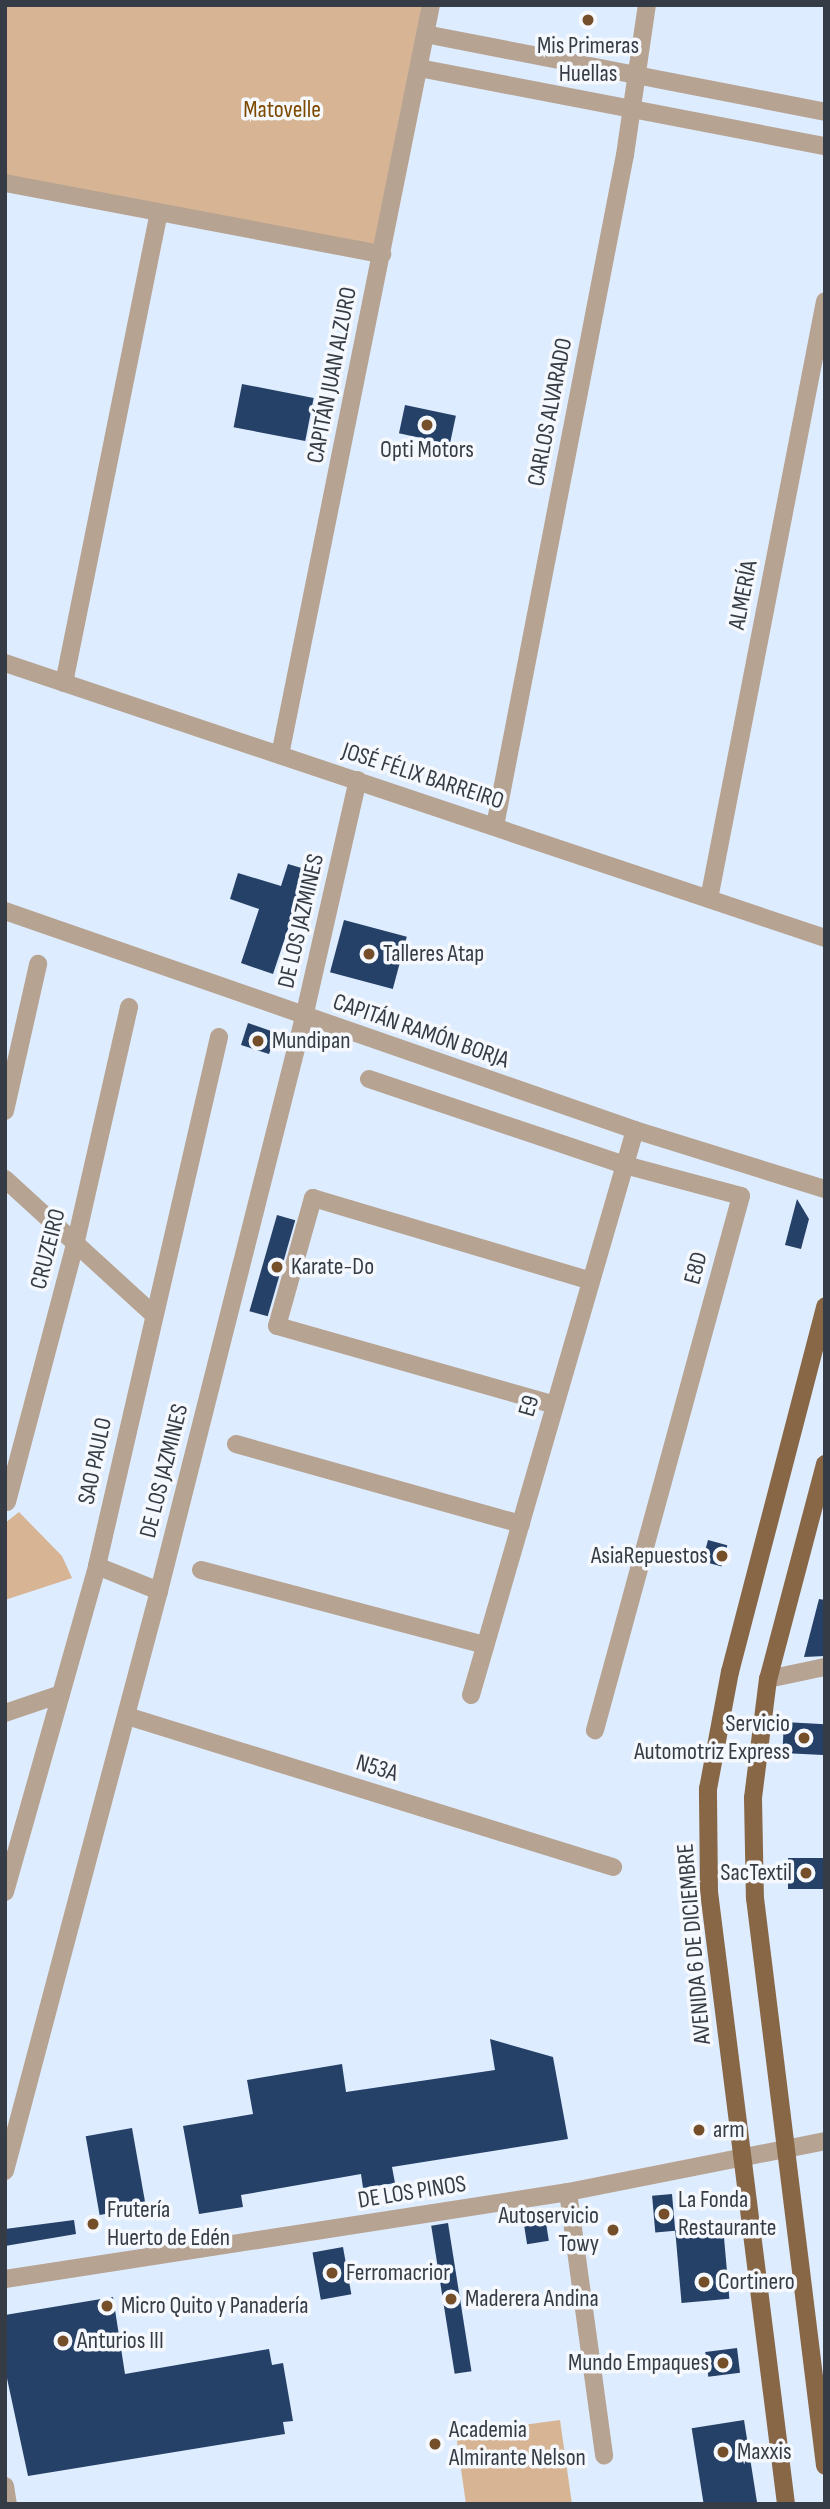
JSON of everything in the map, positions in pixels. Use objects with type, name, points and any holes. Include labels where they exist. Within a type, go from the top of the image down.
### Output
[{"type":"main road","name":"AVENIDA 6 DE DICIEMBRE","points":[[786,2504],[740,2161],[709,1892],[708,1789],[730,1672],[825,1306]]},
{"type":"main road","points":[[825,1464],[768,1679],[753,1798],[755,1898],[825,2466]]},
{"type":"street","name":"CAPITÁN JUAN ALZURO","points":[[280,755],[431,5]]},
{"type":"street","name":"CARLOS ALVARADO","points":[[495,826],[625,155],[634,73],[647,5]]},
{"type":"street","points":[[425,34],[825,112]]},
{"type":"street","points":[[419,68],[825,146]]},
{"type":"street","points":[[5,183],[382,254]]},
{"type":"street","points":[[64,683],[159,212]]},
{"type":"street","name":"ALMERÍA","points":[[709,899],[825,301]]},
{"type":"street","name":"JOSÉ FÉLIX BARREIRO","points":[[5,663],[825,938]]},
{"type":"street","name":"DE LOS JAZMINES","points":[[5,2171],[159,1591],[304,1017],[358,780]]},
{"type":"street","name":"CAPITÁN RAMÓN BORJA","points":[[5,911],[635,1130],[825,1189]]},
{"type":"street","points":[[5,1111],[38,964]]},
{"type":"street","name":"CRUZEIRO","points":[[7,1502],[75,1245],[129,1007]]},
{"type":"street","name":"SAO PAULO","points":[[5,1892],[97,1566],[219,1037]]},
{"type":"street","name":"E8D","points":[[369,1079],[625,1165],[741,1196],[595,1730]]},
{"type":"street","name":"E9","points":[[471,1695],[635,1130]]},
{"type":"street","points":[[5,1179],[153,1314]]},
{"type":"street","points":[[555,1405],[277,1326],[313,1198],[591,1281]]},
{"type":"street","points":[[236,1444],[521,1524]]},
{"type":"street","points":[[97,1566],[159,1591]]},
{"type":"street","points":[[201,1570],[485,1645]]},
{"type":"street","points":[[768,1679],[825,1667]]},
{"type":"street","points":[[5,1713],[61,1694]]},
{"type":"street","name":"N53A","points":[[127,1716],[612,1867]]},
{"type":"street","name":"DE LOS PINOS","points":[[5,2279],[568,2192],[740,2161],[785,2147],[825,2141]]},
{"type":"street","points":[[568,2192],[604,2456]]},
{"type":"street","points":[[5,2486],[8,2504]]},
{"type":"green space","name":"Matovelle","points":[[5,5],[428,5],[378,253],[5,179]]},
{"type":"green space","points":[[19,1512],[62,1556],[72,1578],[5,1600],[5,1523]]},
{"type":"green space","points":[[560,2420],[572,2504],[466,2504],[456,2434]]},
{"type":"building","points":[[242,384],[314,398],[305,441],[234,427]]},
{"type":"building","name":"Opti Motors","points":[[405,405],[456,416],[450,444],[399,433]]},
{"type":"building","points":[[288,864],[315,872],[309,892],[301,890],[273,974],[241,963],[259,909],[230,899],[238,873],[281,886]]},
{"type":"building","name":"Talleres Atap","points":[[344,920],[407,937],[393,989],[330,972]]},
{"type":"building","name":"Mundipan","points":[[248,1023],[271,1031],[275,1038],[269,1054],[241,1045]]},
{"type":"building","points":[[797,1199],[809,1219],[801,1249],[785,1245]]},
{"type":"building","name":"Karate-Do","points":[[277,1215],[295,1220],[268,1316],[249,1311]]},
{"type":"building","points":[[708,1540],[727,1545],[722,1566],[702,1561]]},
{"type":"building","points":[[819,1599],[825,1600],[825,1656],[804,1657]]},
{"type":"building","name":"Servicio Automotriz Express","points":[[784,1722],[825,1724],[823,1755],[782,1753]]},
{"type":"building","name":"SacTextil","points":[[788,1858],[825,1858],[825,1889],[788,1889]]},
{"type":"building","points":[[490,2039],[553,2057],[568,2139],[392,2167],[395,2183],[363,2188],[361,2174],[241,2195],[243,2207],[199,2214],[183,2126],[253,2114],[247,2080],[342,2064],[346,2092],[495,2070]]},
{"type":"building","points":[[132,2128],[146,2207],[100,2215],[86,2136]]},
{"type":"building","name":"La Fonda Restaurante","points":[[672,2194],[675,2231],[655,2233],[652,2196]]},
{"type":"building","points":[[74,2220],[76,2234],[5,2246],[5,2229]]},
{"type":"building","name":"Maderera Andina","points":[[448,2223],[471,2371],[455,2374],[431,2226]]},
{"type":"building","points":[[546,2223],[549,2241],[527,2244],[524,2226]]},
{"type":"building","points":[[723,2226],[729,2299],[682,2303],[675,2230]]},
{"type":"building","name":"Ferromacrior","points":[[343,2247],[351,2294],[321,2300],[312,2252]]},
{"type":"building","points":[[113,2297],[125,2374],[269,2349],[272,2365],[283,2363],[293,2421],[283,2422],[285,2434],[28,2476],[5,2369],[5,2315]]},
{"type":"building","name":"Mundo Empaques","points":[[737,2348],[740,2373],[708,2377],[705,2352]]},
{"type":"building","name":"Maxxis","points":[[744,2420],[757,2504],[704,2504],[692,2428]]},
{"type":"place","name":"Mis Primeras Huellas","points":[[588,20]]},
{"type":"place","name":"Opti Motors","points":[[427,425]]},
{"type":"place","name":"Talleres Atap","points":[[369,954]]},
{"type":"place","name":"Mundipan","points":[[258,1041]]},
{"type":"place","name":"Karate-Do","points":[[277,1267]]},
{"type":"place","name":"AsiaRepuestos","points":[[722,1556]]},
{"type":"place","name":"Servicio Automotriz Express","points":[[804,1738]]},
{"type":"place","name":"SacTextil","points":[[806,1873]]},
{"type":"place","name":"arm","points":[[699,2130]]},
{"type":"place","name":"La Fonda Restaurante","points":[[664,2214]]},
{"type":"place","name":"Frutería Huerto de Edén","points":[[93,2224]]},
{"type":"place","name":"Autoservicio Towy","points":[[613,2230]]},
{"type":"place","name":"Ferromacrior","points":[[332,2273]]},
{"type":"place","name":"Cortinero","points":[[704,2282]]},
{"type":"place","name":"Maderera Andina","points":[[451,2299]]},
{"type":"place","name":"Micro Quito y Panadería","points":[[107,2306]]},
{"type":"place","name":"Anturios III","points":[[63,2341]]},
{"type":"place","name":"Mundo Empaques","points":[[723,2363]]},
{"type":"place","name":"Academia Almirante Nelson","points":[[435,2444]]},
{"type":"place","name":"Maxxis","points":[[723,2452]]}]
